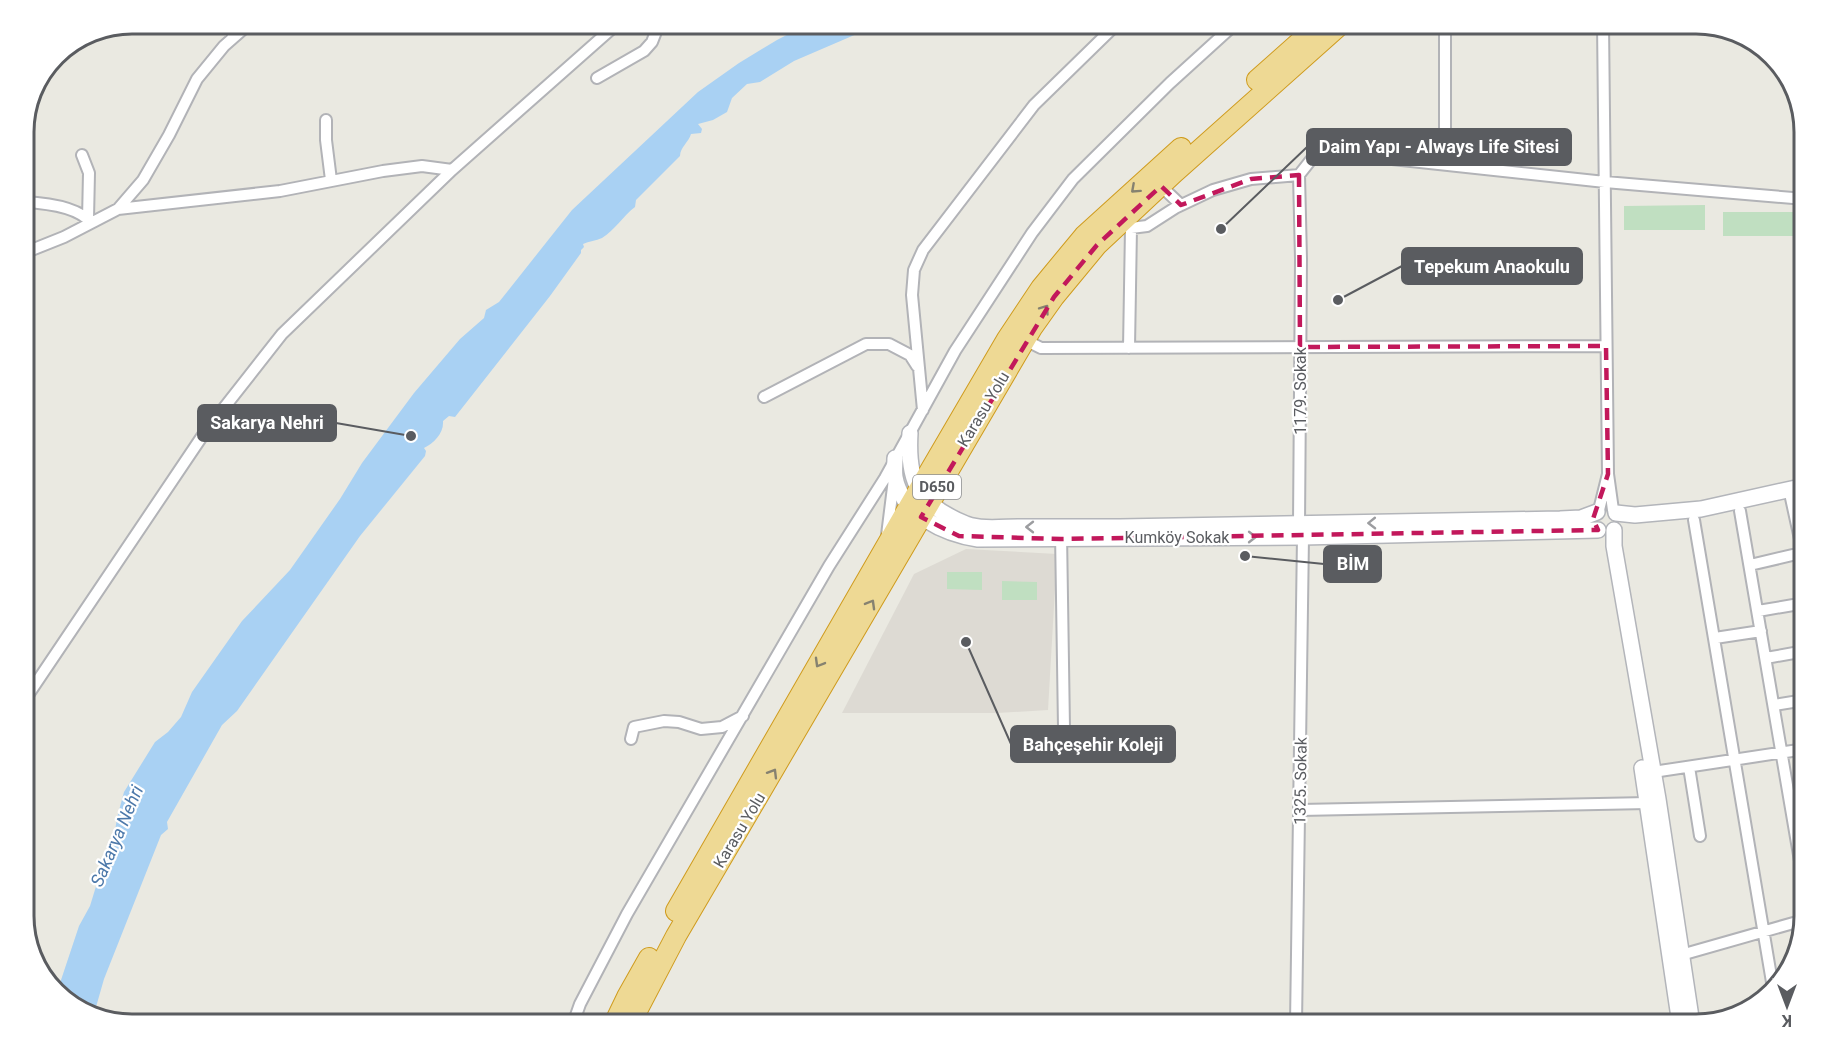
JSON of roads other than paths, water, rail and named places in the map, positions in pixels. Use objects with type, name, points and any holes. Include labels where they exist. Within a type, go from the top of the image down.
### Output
[{"type":"highway","points":[[619,1014],[883,551],[919,504],[1018,322],[1041,288],[1084,236],[1309,34]]},
{"type":"highway","name":"Karasu Yolu","points":[[635,1014],[671,946],[919,504],[1061,288],[1097,245],[1125,227],[1161,186],[1330,34]]},
{"type":"street","points":[[233,34],[233,38]]},
{"type":"street","points":[[118,209],[143,180],[197,79],[224,46],[238,34]]},
{"type":"street","points":[[35,685],[205,432],[282,334],[452,170],[602,34]]},
{"type":"street","points":[[597,78],[644,51],[655,34]]},
{"type":"street","points":[[923,410],[912,295],[914,270],[923,250],[1034,105],[1107,34]]},
{"type":"street","points":[[576,1014],[627,914],[829,566],[885,478],[968,332],[1032,233],[1073,179],[1170,83],[1224,34]]},
{"type":"street","points":[[1445,34],[1445,165]]},
{"type":"street","points":[[1603,34],[1607,521],[1679,1014]]},
{"type":"street","points":[[326,120],[331,180]]},
{"type":"street","points":[[1129,348],[1130,243],[1125,227],[1147,226],[1181,205],[1213,190],[1251,179],[1299,175],[1318,151],[1605,182],[1794,198]]},
{"type":"street","points":[[82,155],[89,173],[89,221]]},
{"type":"street","points":[[35,249],[64,237],[89,221],[118,209],[280,191],[331,180],[422,166],[452,170]]},
{"type":"street","name":"1179. Sokak","points":[[1299,175],[1301,530]]},
{"type":"street","points":[[1161,186],[1181,205]]},
{"type":"street","points":[[35,202],[48,203],[77,212],[89,221]]},
{"type":"street","points":[[1025,340],[1041,348],[1606,346]]},
{"type":"street","points":[[764,397],[866,344],[889,344],[910,356],[919,368]]},
{"type":"street","points":[[910,433],[909,453],[919,504]]},
{"type":"street","points":[[883,551],[890,521],[895,458]]},
{"type":"street","points":[[894,476],[899,490],[919,504]]},
{"type":"street","name":"Kumköy Sokak","points":[[1607,521],[1635,515],[1701,509],[1794,488]]},
{"type":"street","name":"Kumköy Sokak","points":[[919,504],[938,528],[959,536],[978,539],[1061,533],[1301,530],[1581,518],[1607,521],[1694,520],[1794,498]]},
{"type":"street","points":[[1740,511],[1794,824]]},
{"type":"street","points":[[1694,520],[1771,976]]},
{"type":"street","points":[[1607,521],[1653,772],[1690,1014]]},
{"type":"street","name":"1325. Sokak","points":[[1296,1014],[1301,530]]},
{"type":"street","points":[[1061,533],[1064,728]]},
{"type":"street","points":[[1749,565],[1794,559]]},
{"type":"street","points":[[1758,611],[1794,605]]},
{"type":"street","points":[[1715,638],[1761,631]]},
{"type":"street","points":[[1766,658],[1794,653]]},
{"type":"street","points":[[1774,705],[1794,702]]},
{"type":"street","points":[[631,739],[634,727],[664,721],[679,722],[701,729],[722,727],[743,716]]},
{"type":"street","points":[[1653,772],[1794,751]]},
{"type":"street","points":[[1689,767],[1700,836]]},
{"type":"street","points":[[1300,810],[1648,803]]},
{"type":"street","points":[[1681,955],[1794,923]]},
{"type":"water","points":[[789,34],[857,34],[794,61],[760,82],[747,84],[732,98],[727,112],[713,120],[698,124],[702,129],[701,133],[691,134],[680,156],[636,200],[635,207],[611,231],[602,238],[583,244],[581,253],[550,296],[455,417],[449,416],[443,421],[438,437],[424,448],[425,456],[360,536],[237,711],[222,725],[167,822],[168,829],[161,835],[104,979],[96,1006],[73,993],[60,982],[79,926],[90,906],[105,857],[113,844],[124,792],[155,742],[168,732],[181,717],[192,692],[242,621],[290,570],[340,499],[362,463],[414,393],[460,339],[484,318],[486,310],[499,302],[572,210],[698,92]]},
{"type":"place","name":"Daim Yapı - Always Life Sitesi","points":[[1221,229]]},
{"type":"place","name":"Tepekum Anaokulu","points":[[1338,300]]},
{"type":"place","name":"Sakarya Nehri","points":[[411,436]]},
{"type":"place","name":"BİM","points":[[1245,556]]},
{"type":"place","name":"Bahçeşehir Koleji","points":[[966,642]]}]
